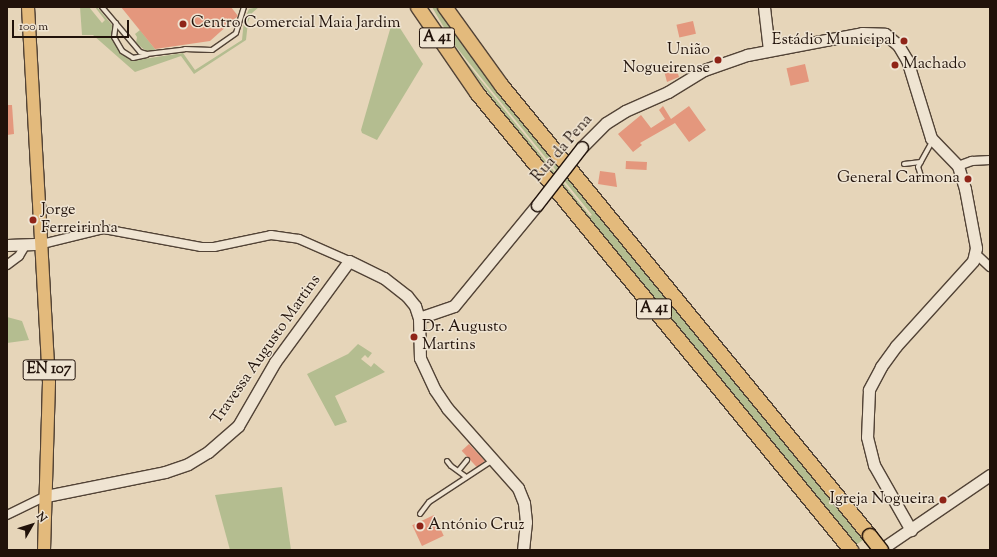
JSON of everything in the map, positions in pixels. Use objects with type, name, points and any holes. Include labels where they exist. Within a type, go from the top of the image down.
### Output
[{"type":"highway","name":"A 41","points":[[418,7],[477,93],[850,549]]},
{"type":"highway","name":"A 41","points":[[445,7],[502,86],[881,550]]},
{"type":"main road","name":"EN 107","points":[[28,7],[49,382],[44,550]]},
{"type":"street","points":[[764,7],[769,50]]},
{"type":"street","name":"Rua da Pena","points":[[419,318],[454,306],[582,147],[606,123],[625,111],[668,92],[704,70],[769,50],[846,34],[875,32],[885,34],[898,45],[907,60],[922,117],[933,140],[958,166]]},
{"type":"street","points":[[911,530],[874,465],[867,437],[869,390],[881,367],[896,346],[973,261],[976,254],[966,189],[958,166],[972,161],[990,160]]},
{"type":"street","points":[[7,245],[25,246],[42,244],[104,229],[201,247],[214,247],[271,235],[298,239],[367,268],[399,289],[415,306],[419,318],[420,358],[435,390],[447,408],[494,459],[518,488],[524,503],[526,522],[523,550]]},
{"type":"street","points":[[7,265],[19,256],[25,246]]},
{"type":"street","points":[[976,254],[990,267]]},
{"type":"street","name":"Travessa Augusto Martins","points":[[46,496],[165,472],[188,464],[208,452],[238,426],[275,362],[349,261]]},
{"type":"street","points":[[881,550],[990,475]]},
{"type":"street","points":[[7,515],[46,496]]},
{"type":"lane","points":[[102,7],[140,52],[148,54]]},
{"type":"lane","points":[[116,23],[114,37],[122,51],[134,58],[148,54],[185,49],[212,50],[236,33],[244,7]]},
{"type":"lane","points":[[922,180],[918,170],[933,140]]},
{"type":"lane","points":[[904,164],[921,162]]},
{"type":"lane","points":[[420,514],[430,502],[494,459]]},
{"type":"lane","points":[[459,470],[467,460]]},
{"type":"lane","points":[[447,461],[450,466],[459,470],[466,477]]},
{"type":"green space","points":[[80,7],[89,7],[102,23],[105,20],[95,7],[97,7],[112,25],[116,46],[127,57],[137,60],[183,53],[195,70],[242,40],[244,20],[249,9],[259,7],[252,13],[248,22],[246,40],[194,74],[181,56],[135,72],[93,35],[82,35]]},
{"type":"green space","points":[[432,7],[437,7],[505,101],[863,540],[856,545],[515,129],[455,48],[590,216],[592,215],[453,43]]},
{"type":"green space","points":[[398,25],[423,64],[377,140],[362,133],[361,130],[391,26]]},
{"type":"green space","points":[[140,30],[156,51],[146,51],[136,43],[137,37],[135,34]]},
{"type":"green space","points":[[7,317],[22,321],[29,340],[7,343]]},
{"type":"green space","points":[[358,344],[372,353],[368,358],[365,355],[361,359],[371,367],[374,363],[385,372],[335,396],[347,422],[335,426],[307,374],[348,354]]},
{"type":"green space","points":[[282,487],[291,550],[230,550],[215,495]]},
{"type":"building","name":"Centro Comercial Maia Jardim","points":[[121,7],[231,7],[238,16],[210,41],[155,49]]},
{"type":"building","points":[[693,21],[696,34],[679,37],[676,25]]},
{"type":"building","points":[[675,64],[679,77],[667,82],[663,67]]},
{"type":"building","points":[[805,64],[809,82],[791,86],[786,68]]},
{"type":"building","points":[[7,105],[12,105],[14,134],[7,135]]},
{"type":"building","points":[[663,106],[671,119],[689,106],[706,130],[689,142],[675,123],[640,143],[642,145],[633,152],[618,134],[641,115],[651,128],[665,119],[659,110]]},
{"type":"building","points":[[626,161],[647,162],[647,170],[626,169]]},
{"type":"building","points":[[600,171],[615,173],[617,187],[598,184]]},
{"type":"building","points":[[469,444],[485,461],[477,468],[462,451]]},
{"type":"building","points":[[434,515],[444,536],[422,546],[412,525]]},
{"type":"place","name":"Centro Comercial Maia Jardim","points":[[183,24]]},
{"type":"place","name":"Estádio Municipal","points":[[904,41]]},
{"type":"place","name":"União Nogueirense","points":[[718,60]]},
{"type":"place","name":"Machado","points":[[895,65]]},
{"type":"place","name":"General Carmona","points":[[968,179]]},
{"type":"place","name":"Jorge Ferreirinha","points":[[33,220]]},
{"type":"place","name":"Dr. Augusto Martins","points":[[414,337]]},
{"type":"place","name":"Igreja Nogueira","points":[[943,500]]},
{"type":"place","name":"António Cruz","points":[[420,526]]}]
